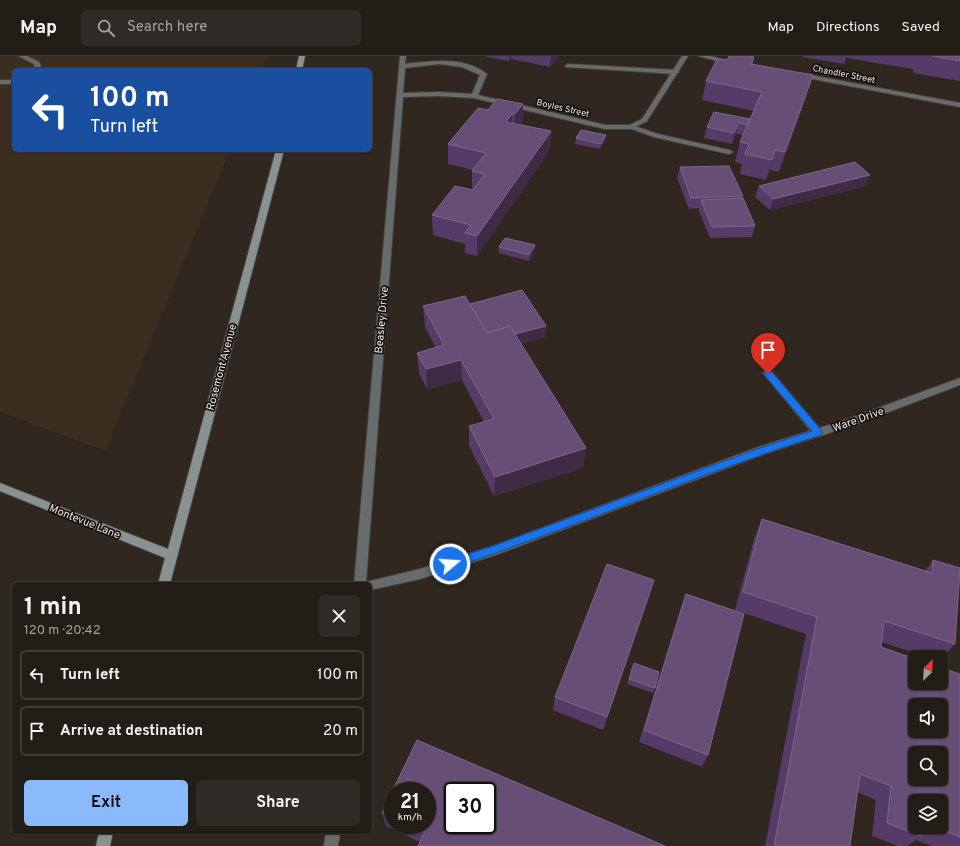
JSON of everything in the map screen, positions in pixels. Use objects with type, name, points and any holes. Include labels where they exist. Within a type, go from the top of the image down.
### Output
[{"type":"main road","points":[[299,68],[302,56]]},
{"type":"main road","name":"Rosemont Avenue","points":[[164,582],[170,555],[279,152]]},
{"type":"main road","name":"Montevue Lane","points":[[0,487],[170,555]]},
{"type":"main road","points":[[103,846],[106,834]]},
{"type":"street","points":[[22,56],[37,63],[39,68]]},
{"type":"street","name":"Beasley Drive","points":[[360,582],[403,56]]},
{"type":"street","points":[[631,127],[645,120],[685,56]]},
{"type":"street","points":[[701,56],[734,62]]},
{"type":"street","points":[[402,66],[439,62],[470,68],[484,74],[474,96]]},
{"type":"street","points":[[568,66],[676,72]]},
{"type":"street","name":"Chandler Street","points":[[795,74],[960,105]]},
{"type":"street","points":[[0,82],[12,82]]},
{"type":"street","name":"Boyles Street","points":[[400,95],[438,94],[474,96],[605,127],[631,127]]},
{"type":"street","points":[[631,127],[656,136],[729,152]]},
{"type":"street","points":[[768,374],[818,433]]},
{"type":"street","name":"Ware Drive","points":[[372,585],[420,574],[495,550],[763,450],[818,433],[960,381]]},
{"type":"street","points":[[331,846],[332,834]]},
{"type":"shaded area","points":[[0,56],[268,56],[263,68],[12,68],[12,152],[229,152],[105,451],[0,412]]},
{"type":"building","points":[[729,56],[754,57],[751,64],[813,75],[785,152],[775,150],[772,160],[745,154],[749,144],[740,142],[762,92],[706,81],[717,59],[727,60]]},
{"type":"building","points":[[932,56],[960,56],[960,61]]},
{"type":"building","points":[[497,99],[523,104],[506,122],[551,131],[477,236],[465,233],[471,225],[432,215],[455,186],[473,190],[485,174],[472,171],[486,153],[448,144],[478,108],[488,110]]},
{"type":"building","points":[[714,112],[750,119],[748,125],[739,123],[734,133],[707,127]]},
{"type":"building","points":[[581,130],[606,135],[601,144],[576,138]]},
{"type":"building","points":[[855,162],[870,175],[773,199],[759,186]]},
{"type":"building","points":[[729,166],[743,196],[691,198],[680,167]]},
{"type":"building","points":[[743,198],[755,226],[712,227],[701,200]]},
{"type":"building","points":[[505,238],[535,245],[529,255],[499,247]]},
{"type":"building","points":[[522,290],[546,326],[515,334],[510,326],[487,333],[470,304]]},
{"type":"building","points":[[465,296],[487,333],[510,326],[586,448],[495,477],[469,426],[494,419],[461,360],[426,369],[417,353],[444,345],[423,306]]},
{"type":"building","points":[[762,519],[932,573],[933,560],[960,568],[955,644],[884,621],[881,647],[908,657],[908,690],[948,690],[948,670],[960,674],[960,837],[948,832],[948,794],[908,794],[908,831],[887,823],[891,786],[860,774],[850,846],[774,846],[817,617],[743,592]]},
{"type":"building","points":[[607,564],[654,580],[607,717],[555,697]]},
{"type":"building","points":[[686,594],[744,614],[708,755],[644,730]]},
{"type":"building","points":[[634,663],[659,672],[655,688],[629,679]]},
{"type":"building","points":[[417,740],[665,846],[418,846],[424,834],[436,834],[436,782],[397,782]]},
{"type":"route","points":[[450,564],[495,550],[763,450],[818,433],[768,374]]}]
